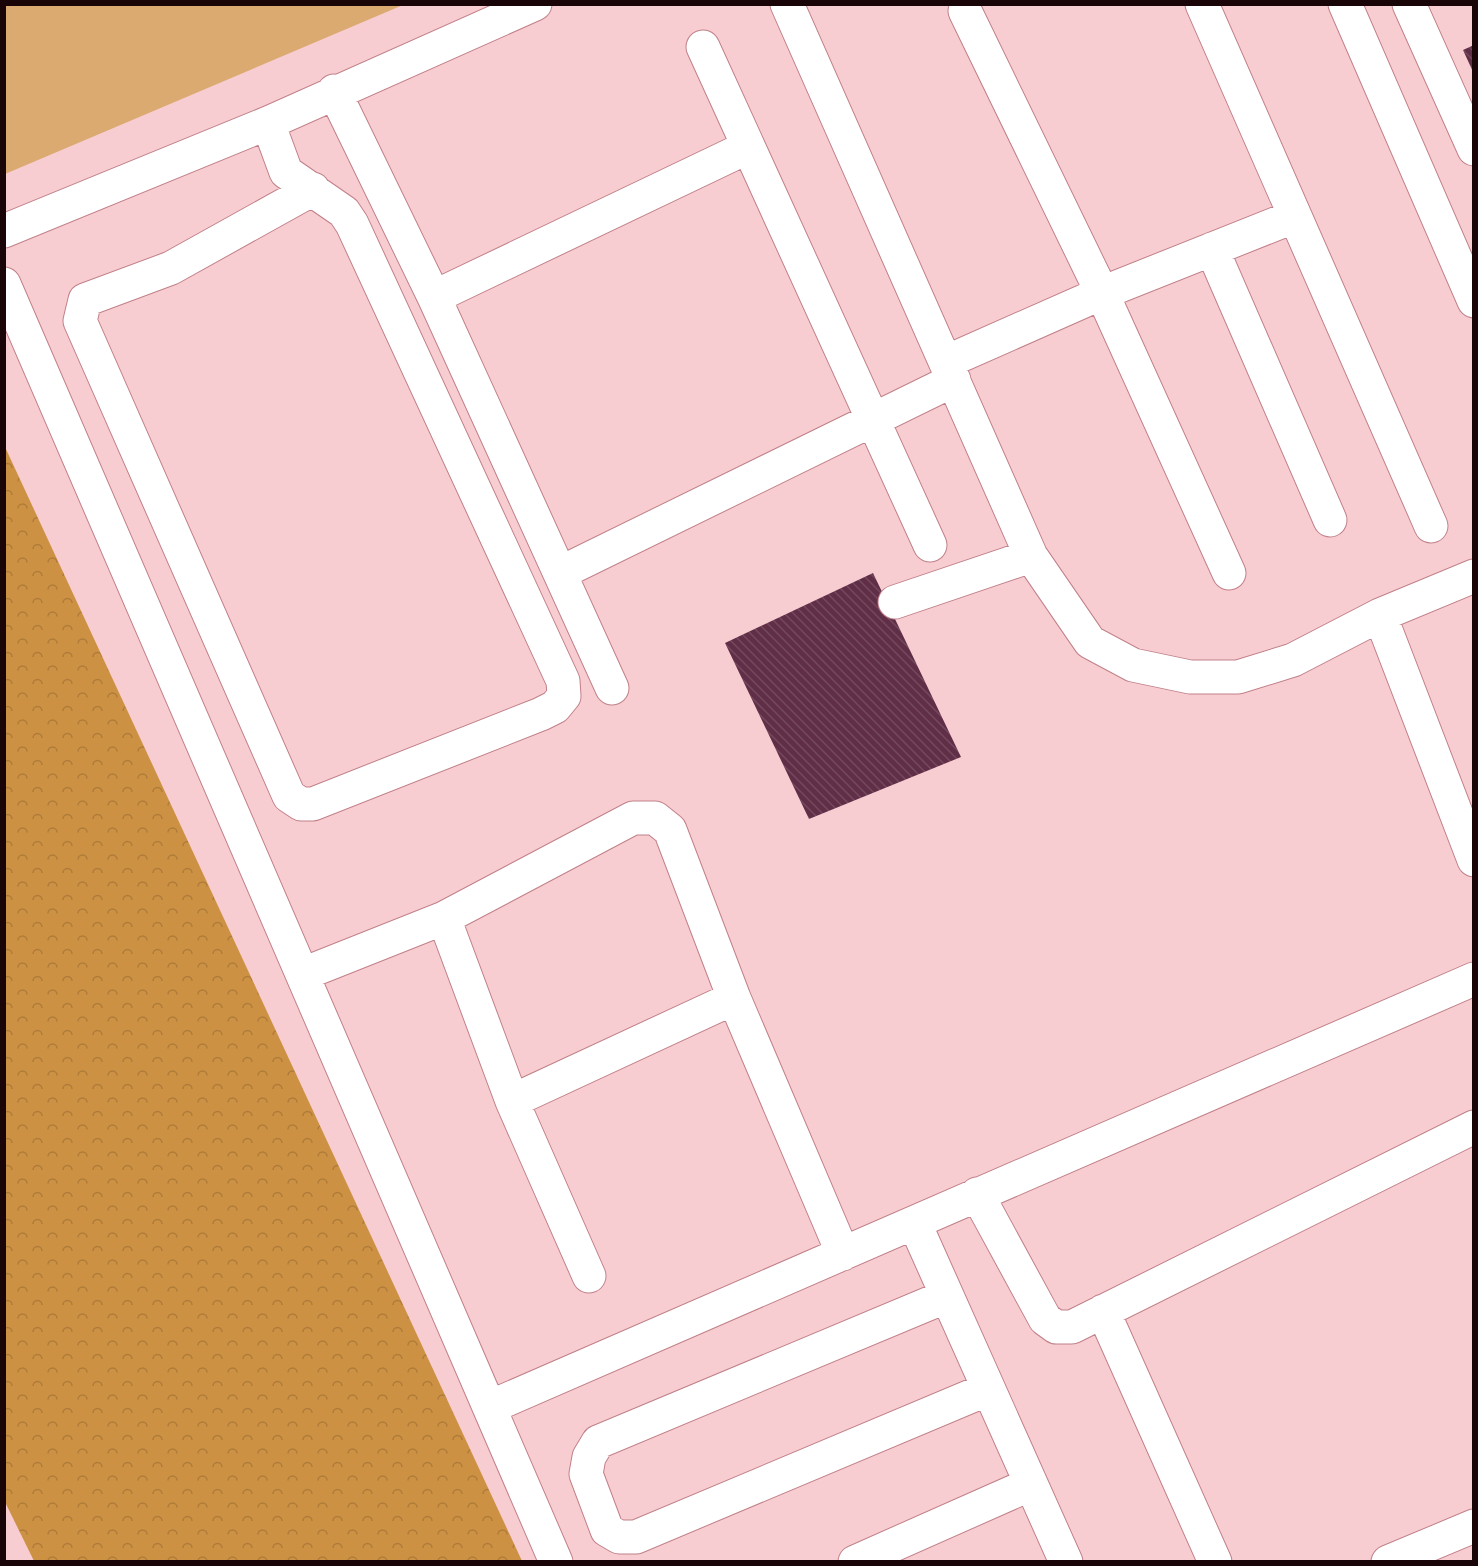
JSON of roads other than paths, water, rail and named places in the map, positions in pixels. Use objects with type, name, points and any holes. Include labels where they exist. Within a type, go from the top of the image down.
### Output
[{"type":"street","points":[[4,231],[268,123],[535,4]]},
{"type":"street","points":[[787,4],[1031,556],[1090,642],[1133,665],[1190,677],[1238,677],[1293,660],[1380,615],[1473,576]]},
{"type":"street","points":[[1202,4],[1293,217],[1431,526]]},
{"type":"street","points":[[1345,4],[1473,301]]},
{"type":"street","points":[[1409,4],[1473,147]]},
{"type":"street","points":[[965,11],[1102,292],[1229,573]]},
{"type":"street","points":[[703,47],[930,545]]},
{"type":"street","points":[[334,92],[434,297],[612,688]]},
{"type":"street","points":[[268,123],[286,172],[313,189],[344,212],[352,224],[563,681],[564,696],[555,707],[541,714],[314,804],[301,804],[289,796],[80,321],[86,300],[171,268],[313,189]]},
{"type":"street","points":[[434,297],[748,147]]},
{"type":"street","points":[[560,573],[873,422],[950,371],[1102,292],[1293,217]]},
{"type":"street","points":[[1212,249],[1330,520]]},
{"type":"street","points":[[4,284],[556,1562]]},
{"type":"street","points":[[895,602],[1031,556]]},
{"type":"street","points":[[1380,615],[1473,860]]},
{"type":"street","points":[[303,974],[444,918],[633,818],[655,818],[670,830],[734,998],[843,1254]]},
{"type":"street","points":[[444,918],[512,1101],[589,1276]]},
{"type":"street","points":[[490,1407],[915,1224],[977,1194],[1473,979]]},
{"type":"street","points":[[512,1101],[734,998]]},
{"type":"street","points":[[977,1194],[1045,1319],[1056,1327],[1072,1327],[1473,1127]]},
{"type":"street","points":[[915,1224],[1066,1562]]},
{"type":"street","points":[[947,1296],[598,1442],[589,1457],[586,1474],[607,1530],[619,1537],[636,1537],[988,1389]]},
{"type":"street","points":[[1103,1311],[1215,1562]]},
{"type":"street","points":[[855,1562],[1031,1484]]},
{"type":"street","points":[[1388,1562],[1473,1526]]}]
